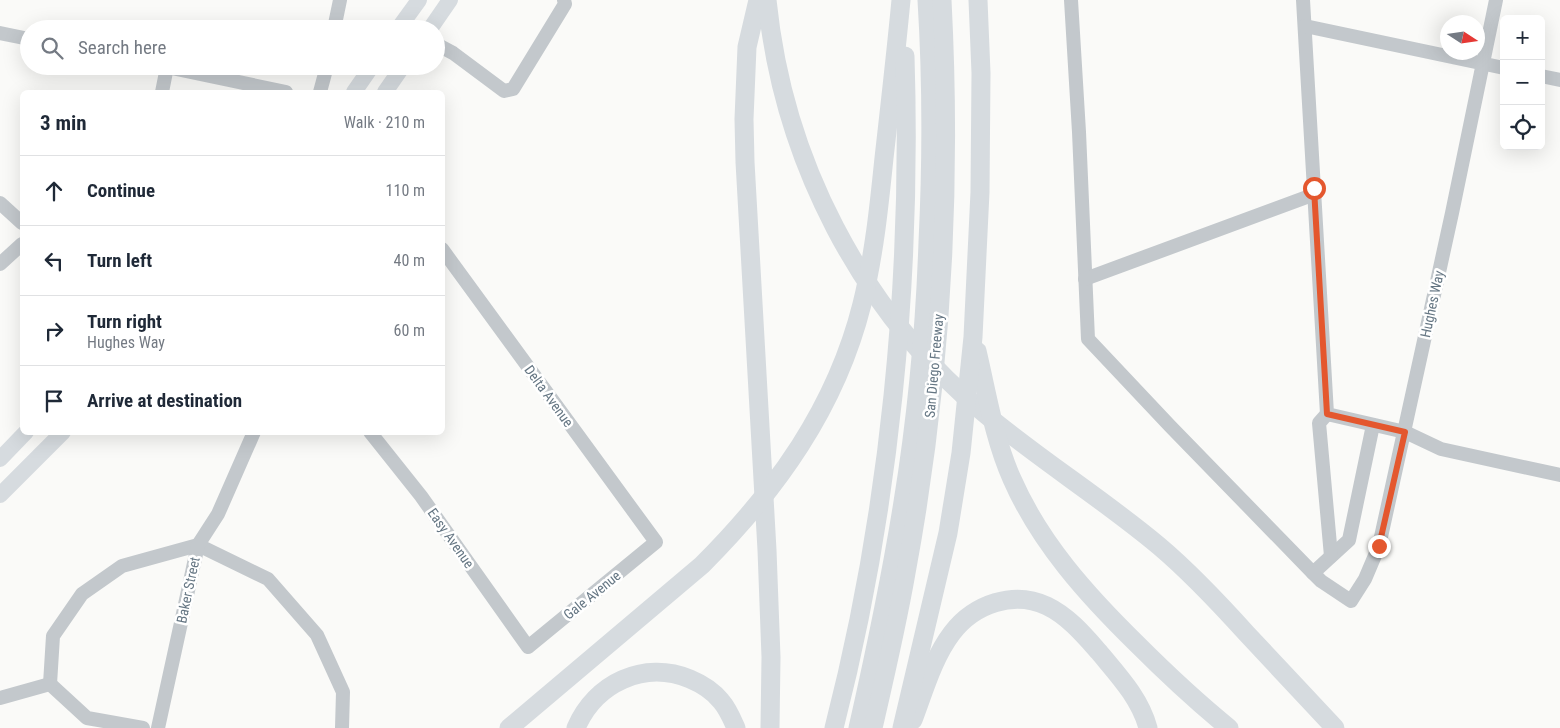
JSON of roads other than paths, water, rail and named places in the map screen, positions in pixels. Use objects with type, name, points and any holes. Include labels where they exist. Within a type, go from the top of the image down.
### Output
[{"type":"highway","points":[[758,0],[746,47],[744,119],[767,550],[771,657],[770,728]]},
{"type":"highway","points":[[767,0],[769,19],[787,107],[800,150],[828,215],[875,295],[907,335],[951,384],[984,413],[1145,535],[1193,577],[1335,728]]},
{"type":"highway","points":[[509,728],[702,565],[727,540],[749,517],[788,466],[816,419],[835,380],[850,342],[862,305],[872,260],[902,0]]},
{"type":"highway","points":[[834,728],[856,634],[873,537],[896,364],[906,183],[906,88],[902,0]]},
{"type":"highway","points":[[849,728],[896,495],[916,309],[922,118],[917,0]]},
{"type":"highway","points":[[858,728],[876,647],[904,500],[926,310],[932,110],[927,0]]},
{"type":"highway","name":"San Diego Freeway","points":[[873,728],[907,572],[931,402],[940,297],[946,180],[946,82],[942,0]]},
{"type":"highway","points":[[902,728],[948,533],[961,453],[973,337],[980,192],[981,73],[978,0]]},
{"type":"highway","points":[[973,337],[1003,454],[1026,509],[1045,541],[1107,615],[1161,668],[1229,728]]},
{"type":"highway","points":[[910,728],[941,650],[952,632],[961,622],[980,608],[1005,600],[1018,599],[1046,606],[1072,624],[1094,646],[1132,695],[1145,716],[1148,728]]},
{"type":"highway","points":[[576,728],[582,714],[591,702],[610,685],[634,675],[649,672],[680,675],[697,682],[711,691],[722,702],[736,728]]},
{"type":"main road","points":[[405,20],[419,0]]},
{"type":"main road","points":[[436,20],[450,0]]},
{"type":"main road","points":[[355,90],[366,75]]},
{"type":"main road","points":[[386,90],[397,75]]},
{"type":"main road","points":[[0,459],[23,435]]},
{"type":"main road","points":[[0,495],[60,435]]},
{"type":"street","points":[[336,20],[340,0]]},
{"type":"street","points":[[445,49],[504,90],[513,89],[565,4],[564,0]]},
{"type":"street","points":[[1071,0],[1088,339],[1313,573],[1349,540],[1373,425]]},
{"type":"street","points":[[1303,0],[1327,414],[1319,423],[1331,556]]},
{"type":"street","name":"Hughes Way","points":[[1313,573],[1321,581],[1351,601],[1365,579],[1379,546],[1405,432],[1496,0]]},
{"type":"street","points":[[1305,26],[1500,67]]},
{"type":"street","points":[[0,33],[20,37]]},
{"type":"street","points":[[162,90],[164,75]]},
{"type":"street","points":[[204,75],[276,90]]},
{"type":"street","points":[[321,90],[325,75]]},
{"type":"street","points":[[1545,77],[1560,80]]},
{"type":"street","points":[[1085,279],[1314,194]]},
{"type":"street","points":[[0,203],[20,221]]},
{"type":"street","points":[[0,264],[20,246]]},
{"type":"street","name":"Delta Avenue","points":[[445,253],[656,542]]},
{"type":"street","points":[[1327,414],[1405,432],[1441,449],[1560,475]]},
{"type":"street","name":"Baker Street","points":[[158,728],[198,545],[218,514],[253,435]]},
{"type":"street","name":"Easy Avenue","points":[[372,435],[421,496],[528,648]]},
{"type":"street","name":"Gale Avenue","points":[[528,648],[656,542]]},
{"type":"street","points":[[50,684],[53,636],[82,594],[122,566],[198,545],[268,579],[316,635],[344,692],[342,728]]},
{"type":"street","points":[[0,698],[50,684]]},
{"type":"street","points":[[50,684],[87,718],[144,728]]}]
